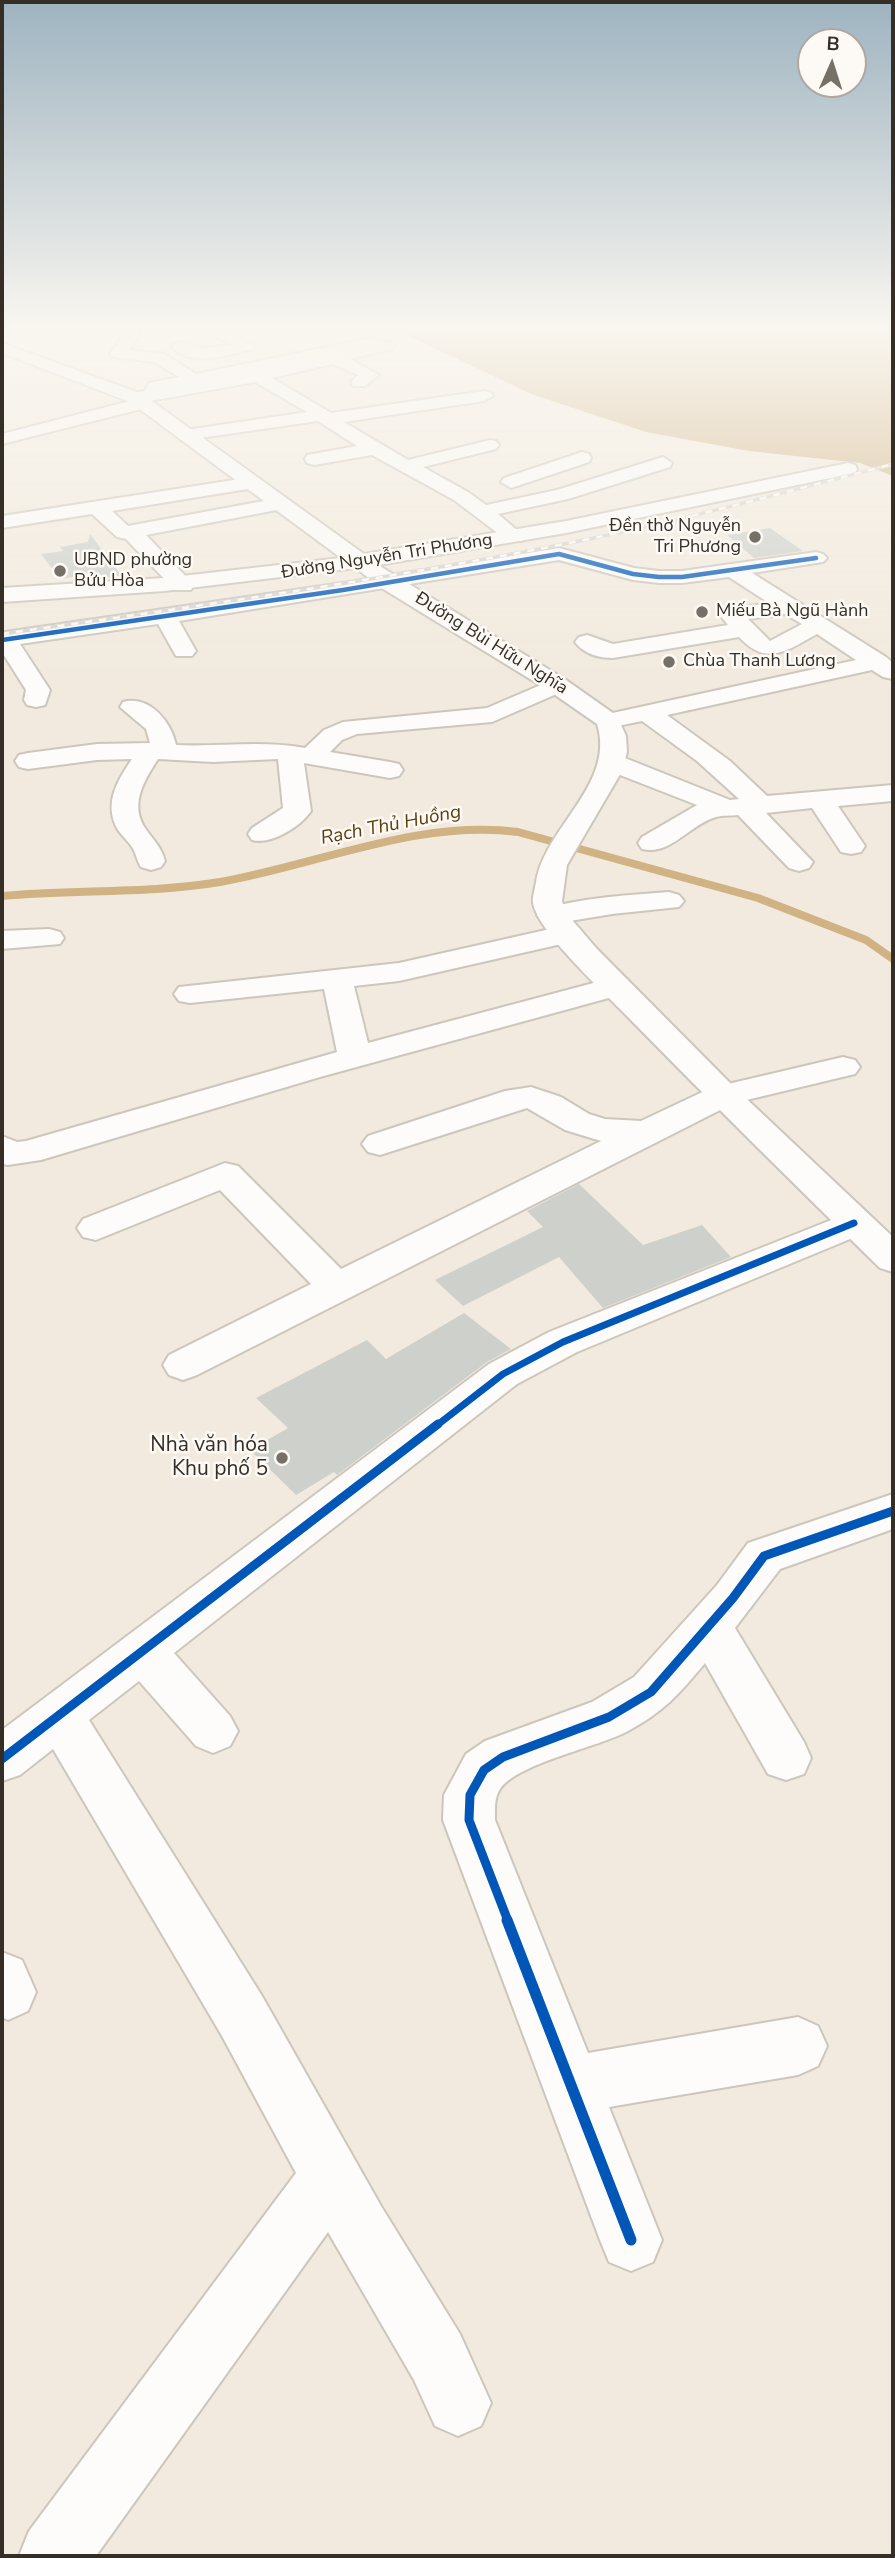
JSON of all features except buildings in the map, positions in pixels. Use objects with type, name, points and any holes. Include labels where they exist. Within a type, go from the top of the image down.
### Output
[{"type":"street","name":"Đường Bùi Hữu Nghĩa","points":[[199,444],[388,582],[557,685],[608,721]]},
{"type":"street","points":[[367,444],[461,496],[515,537]]},
{"type":"street","points":[[405,466],[490,445]]},
{"type":"street","points":[[314,459],[375,449]]},
{"type":"street","points":[[461,496],[558,468],[582,458]]},
{"type":"street","points":[[481,512],[561,495],[663,463]]},
{"type":"street","name":"Đường Nguyễn Tri Phương","points":[[2,595],[183,585],[362,562],[515,537],[845,468]]},
{"type":"street","points":[[402,488],[435,481]]},
{"type":"street","points":[[2,522],[253,483]]},
{"type":"street","points":[[97,508],[121,533],[280,504]]},
{"type":"street","points":[[131,532],[183,585]]},
{"type":"street","points":[[36,700],[38,690],[4,639],[166,617],[559,554],[633,574],[682,577],[816,558]]},
{"type":"street","points":[[731,569],[786,607],[820,624],[886,668]]},
{"type":"street","points":[[682,577],[704,594]]},
{"type":"street","points":[[786,607],[731,615],[760,646],[773,648],[820,624]]},
{"type":"street","points":[[166,617],[184,651]]},
{"type":"street","points":[[587,642],[604,651],[613,651],[743,629]]},
{"type":"street","points":[[886,668],[608,721],[613,736],[611,762],[553,865],[548,901],[560,925],[586,957],[723,1095],[893,1259]]},
{"type":"street","points":[[300,755],[352,727],[492,715],[557,685]]},
{"type":"street","points":[[132,707],[147,715],[163,733],[157,751],[125,792],[124,804],[132,829],[147,843],[151,861]]},
{"type":"street","points":[[647,713],[702,750],[743,786],[744,806]]},
{"type":"street","points":[[29,761],[97,752],[213,754],[257,750],[390,770]]},
{"type":"street","points":[[262,834],[297,811],[300,755]]},
{"type":"street","points":[[611,762],[744,806],[775,841],[799,862]]},
{"type":"street","points":[[652,843],[704,812],[893,793]]},
{"type":"street","points":[[821,801],[851,846]]},
{"type":"street","points":[[190,994],[399,972],[560,925],[612,905],[669,901]]},
{"type":"street","points":[[2,940],[49,938]]},
{"type":"street","points":[[337,979],[355,1057]]},
{"type":"street","points":[[2,1147],[8,1154],[28,1152],[355,1057],[616,986]]},
{"type":"street","points":[[183,1365],[723,1095],[844,1067]]},
{"type":"street","points":[[380,1144],[517,1098],[531,1097],[549,1104],[577,1122],[602,1130],[646,1132]]},
{"type":"street","points":[[96,1228],[225,1174],[337,1288]]},
{"type":"street","points":[[2,1759],[503,1374],[563,1342],[854,1223]]},
{"type":"street","points":[[631,2240],[469,1820],[470,1795],[484,1770],[503,1757],[609,1717],[651,1692],[709,1628],[764,1556],[771,1551],[893,1511]]},
{"type":"street","points":[[709,1628],[786,1758]]},
{"type":"street","points":[[142,1650],[213,1731]]},
{"type":"street","points":[[60,1716],[242,2016],[330,2178],[437,2357],[458,2403]]},
{"type":"street","points":[[571,2085],[798,2046]]},
{"type":"street","points":[[54,2556],[330,2178]]},
{"type":"shaded area","points":[[713,444],[893,444],[893,476],[860,463]]},
{"type":"waterway","name":"Rạch Thủ Huồng","points":[[2,896],[193,886],[257,874],[405,838],[480,830],[518,832],[758,898],[866,940],[893,959]]},
{"type":"railway","points":[[2,634],[299,590],[594,538],[893,464]]},
{"type":"cycle path","points":[[2,640],[343,590],[559,554],[633,574],[659,577],[682,577],[816,558]]},
{"type":"cycle path","points":[[2,1759],[503,1374],[563,1342],[854,1223]]},
{"type":"cycle path","points":[[631,2240],[469,1820],[470,1795],[484,1770],[503,1757],[609,1717],[651,1692],[733,1598],[764,1556],[893,1511]]},
{"type":"place","name":"Đền thờ Nguyễn Tri Phương","points":[[755,537]]},
{"type":"place","name":"UBND phường Bửu Hòa","points":[[60,571]]},
{"type":"place","name":"Miếu Bà Ngũ Hành","points":[[702,612]]},
{"type":"place","name":"Chùa Thanh Lương","points":[[669,662]]},
{"type":"place","name":"Nhà văn hóa Khu phố 5","points":[[282,1458]]}]
